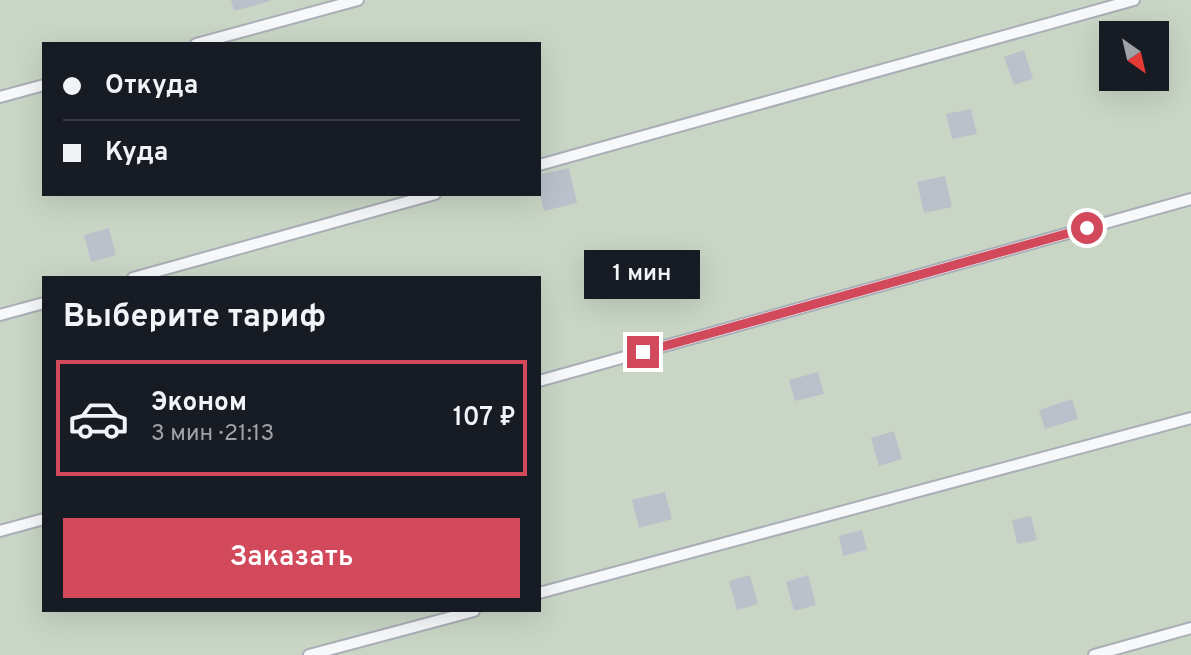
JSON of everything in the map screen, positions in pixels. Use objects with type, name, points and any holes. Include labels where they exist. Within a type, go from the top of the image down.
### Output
[{"type":"lane","points":[[203,42],[358,0]]},
{"type":"lane","points":[[541,164],[1134,0]]},
{"type":"lane","points":[[0,97],[42,86]]},
{"type":"lane","points":[[140,276],[428,196]]},
{"type":"lane","points":[[541,380],[1191,199]]},
{"type":"lane","points":[[0,315],[42,304]]},
{"type":"lane","points":[[541,592],[1191,418]]},
{"type":"lane","points":[[0,531],[42,520]]},
{"type":"lane","points":[[309,655],[470,612]]},
{"type":"lane","points":[[1094,655],[1191,628]]},
{"type":"green space","points":[[0,0],[1191,0],[1191,655],[0,655]]},
{"type":"building","points":[[231,0],[270,0],[270,1],[234,11]]},
{"type":"building","points":[[1024,50],[1033,79],[1014,85],[1004,57]]},
{"type":"building","points":[[971,109],[977,134],[952,139],[946,114]]},
{"type":"building","points":[[569,168],[577,203],[544,211],[540,196],[541,175]]},
{"type":"building","points":[[945,176],[952,207],[924,213],[917,182]]},
{"type":"building","points":[[109,228],[116,255],[91,262],[84,235]]},
{"type":"building","points":[[818,372],[824,394],[795,401],[789,380]]},
{"type":"building","points":[[1072,399],[1078,419],[1045,429],[1039,410]]},
{"type":"building","points":[[894,431],[902,459],[879,466],[871,438]]},
{"type":"building","points":[[665,492],[672,519],[639,528],[632,500]]},
{"type":"building","points":[[1031,516],[1037,540],[1017,544],[1012,520]]},
{"type":"building","points":[[862,530],[867,550],[843,556],[839,536]]},
{"type":"building","points":[[750,575],[758,604],[737,610],[729,581]]},
{"type":"building","points":[[808,575],[816,605],[794,611],[786,582]]},
{"type":"route","points":[[643,352],[1087,228]]}]
